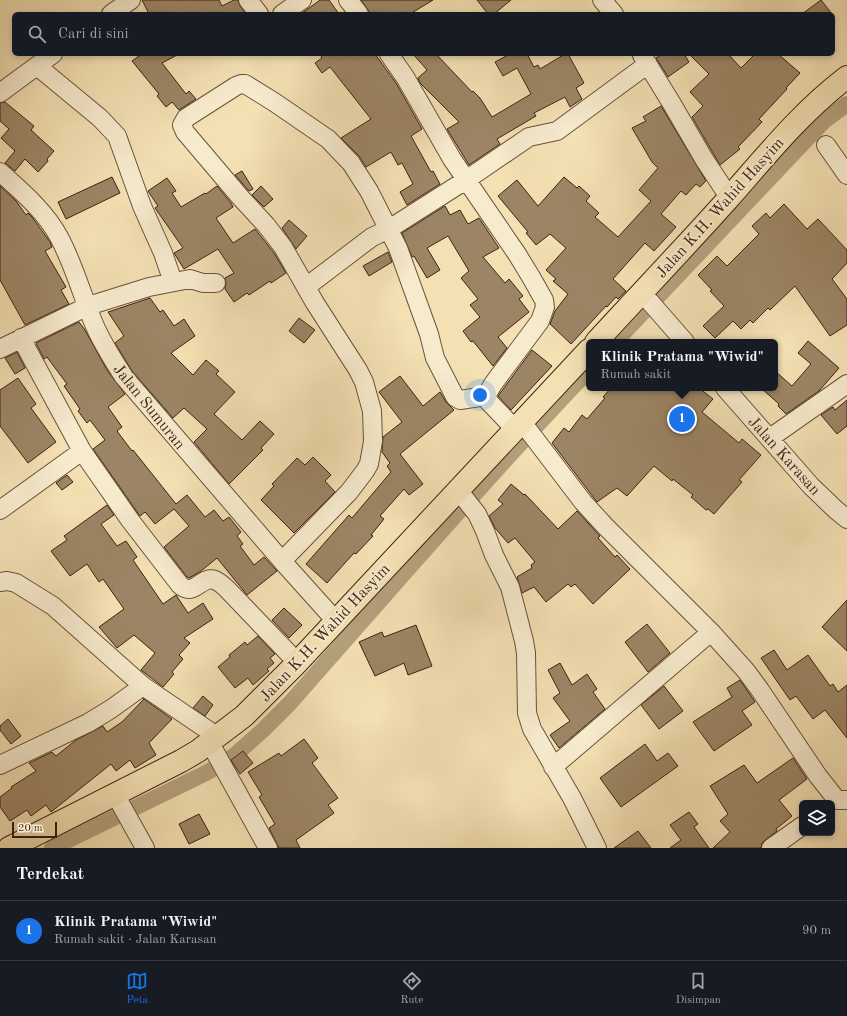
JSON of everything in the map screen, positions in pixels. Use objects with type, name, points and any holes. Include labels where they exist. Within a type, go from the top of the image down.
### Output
[{"type":"main road","name":"Jalan K.H. Wahid Hasyim","points":[[599,339],[645,298],[754,167],[809,109],[826,93],[847,77]]},
{"type":"main road","name":"Jalan K.H. Wahid Hasyim","points":[[9,848],[118,798],[213,742],[244,716],[297,662],[335,620],[461,493],[522,427],[586,353]]},
{"type":"street","points":[[114,12],[131,0]]},
{"type":"street","points":[[248,0],[257,12]]},
{"type":"street","points":[[285,12],[302,0]]},
{"type":"street","points":[[348,0],[357,12]]},
{"type":"street","points":[[602,0],[612,12]]},
{"type":"street","points":[[0,93],[50,56]]},
{"type":"street","points":[[390,56],[405,77],[466,180],[531,276],[542,295],[545,307],[540,321],[493,384],[486,396],[488,402],[522,427],[540,445],[568,484],[605,526],[711,632],[746,671],[818,776],[839,802]]},
{"type":"street","points":[[306,287],[372,237],[389,229],[466,180],[529,137],[557,131],[645,59],[704,159],[729,197]]},
{"type":"street","points":[[36,66],[100,118],[118,136],[142,206],[163,253],[173,282]]},
{"type":"street","points":[[282,561],[360,480],[369,464],[373,441],[372,411],[364,382],[352,360],[315,303],[275,235],[241,198],[185,132],[182,125],[186,118],[236,86],[245,84],[319,132],[343,153],[369,191],[398,248],[429,334],[435,358],[455,397],[460,400],[486,396]]},
{"type":"street","points":[[826,145],[847,175]]},
{"type":"street","name":"Jalan Sumuran","points":[[0,172],[30,199],[59,236],[71,262],[94,324],[104,346],[124,377],[282,561],[335,620]]},
{"type":"street","points":[[0,348],[88,306],[149,287],[190,279],[203,283],[216,283]]},
{"type":"street","points":[[645,298],[682,339]]},
{"type":"street","points":[[21,338],[82,451],[130,520],[180,585],[184,589],[190,590],[206,581],[215,580],[226,588],[297,662]]},
{"type":"street","points":[[770,438],[847,384]]},
{"type":"street","name":"Jalan Karasan","points":[[728,391],[811,486],[847,519]]},
{"type":"street","points":[[0,510],[82,451]]},
{"type":"street","points":[[461,493],[477,514],[494,555],[510,587],[526,652],[527,708],[532,729],[572,798],[597,848]]},
{"type":"street","points":[[0,582],[7,581],[16,583],[53,606],[143,686],[213,742],[222,765],[268,848]]},
{"type":"street","points":[[553,767],[711,632]]},
{"type":"street","points":[[0,765],[88,723],[111,709],[143,686]]},
{"type":"street","points":[[118,798],[145,848]]},
{"type":"street","points":[[771,848],[799,828]]},
{"type":"building","points":[[142,0],[219,0],[222,6],[234,0],[238,0],[244,12],[148,12]]},
{"type":"building","points":[[320,0],[329,0],[338,12],[304,12]]},
{"type":"building","points":[[361,0],[433,0],[413,12],[370,12]]},
{"type":"building","points":[[477,0],[511,0],[496,12],[486,12]]},
{"type":"building","points":[[821,0],[830,12],[805,12]]},
{"type":"building","points":[[139,56],[175,56],[162,63],[186,94],[189,91],[196,99],[179,110],[172,102],[166,107],[157,96],[159,94],[132,61]]},
{"type":"building","points":[[321,56],[376,56],[396,83],[422,129],[411,136],[431,172],[433,171],[440,184],[407,205],[400,192],[413,184],[402,163],[398,165],[391,152],[366,167],[359,156],[341,138],[371,119],[330,67],[322,73],[315,63],[322,58]]},
{"type":"building","points":[[415,56],[438,56],[472,92],[473,91],[480,98],[492,117],[531,94],[517,68],[503,76],[495,62],[506,56],[528,56],[534,67],[538,65],[540,69],[562,56],[569,56],[584,83],[576,88],[582,99],[570,107],[565,97],[534,113],[536,116],[497,139],[500,144],[469,165],[447,129],[459,122],[420,83],[418,78],[427,70]]},
{"type":"building","points":[[659,56],[685,56],[689,62],[668,77],[656,58]]},
{"type":"building","points":[[691,56],[730,56],[741,68],[753,56],[780,56],[800,73],[759,119],[762,122],[738,147],[740,149],[720,165],[692,117],[703,106],[690,92],[709,74]]},
{"type":"building","points":[[5,102],[34,126],[31,130],[54,151],[47,159],[48,161],[38,172],[25,159],[15,171],[5,163],[15,151],[1,138],[9,129],[0,121],[0,103]]},
{"type":"building","points":[[661,106],[706,181],[700,187],[696,184],[686,195],[681,191],[661,214],[676,227],[654,251],[645,243],[613,279],[626,291],[618,299],[616,297],[607,307],[606,306],[571,344],[550,324],[555,311],[568,294],[553,281],[556,279],[546,270],[566,248],[550,234],[536,245],[526,233],[528,232],[498,196],[517,180],[538,206],[564,177],[577,188],[579,186],[590,196],[586,201],[599,213],[595,217],[618,237],[651,201],[639,190],[658,168],[652,162],[632,128],[646,121],[643,117]]},
{"type":"building","points":[[242,171],[253,189],[249,191],[235,175]]},
{"type":"building","points":[[112,177],[120,193],[66,219],[58,202]]},
{"type":"building","points":[[167,178],[176,191],[172,193],[181,207],[205,193],[206,194],[217,186],[233,207],[216,218],[233,243],[255,229],[274,253],[286,273],[271,283],[270,281],[249,295],[247,293],[234,302],[225,289],[225,278],[234,273],[218,249],[184,269],[174,253],[183,248],[155,208],[158,206],[148,191]]},
{"type":"building","points":[[0,186],[16,201],[26,215],[28,213],[32,217],[50,242],[52,247],[45,251],[66,287],[61,290],[69,304],[25,325],[0,280]]},
{"type":"building","points":[[261,186],[273,199],[264,207],[252,195]]},
{"type":"building","points":[[784,204],[807,229],[818,219],[847,250],[847,263],[832,279],[847,299],[847,325],[830,336],[795,286],[770,310],[768,308],[753,323],[750,320],[741,329],[733,321],[715,338],[703,326],[724,306],[698,275],[717,256],[727,266],[759,234],[752,226],[766,213],[770,218]]},
{"type":"building","points":[[445,206],[450,215],[460,210],[468,224],[479,218],[499,248],[483,257],[505,283],[509,279],[523,296],[519,299],[529,312],[498,337],[507,348],[493,366],[463,331],[480,317],[470,305],[478,299],[461,278],[469,271],[448,236],[427,248],[440,270],[427,278],[414,256],[412,257],[402,233]]},
{"type":"building","points":[[289,220],[307,236],[296,249],[282,228]]},
{"type":"building","points":[[388,252],[392,262],[369,276],[363,266]]},
{"type":"building","points":[[150,298],[160,312],[163,310],[174,326],[184,319],[195,336],[171,353],[193,375],[206,360],[219,371],[216,374],[235,392],[214,414],[242,440],[260,421],[274,434],[261,448],[263,450],[229,484],[194,442],[207,429],[184,408],[173,418],[132,371],[115,343],[124,336],[108,312]]},
{"type":"building","points":[[299,318],[315,330],[304,343],[289,331]]},
{"type":"building","points":[[79,322],[107,370],[125,394],[108,407],[122,427],[117,431],[132,451],[133,450],[176,504],[187,495],[205,517],[214,510],[223,521],[229,517],[241,532],[237,536],[243,544],[240,546],[254,565],[264,557],[277,571],[247,595],[217,558],[201,571],[189,578],[187,577],[164,547],[189,526],[174,509],[155,524],[145,512],[140,516],[93,449],[105,440],[90,420],[87,423],[78,411],[80,409],[64,386],[67,384],[47,357],[44,359],[36,343]]},
{"type":"building","points":[[808,341],[839,368],[819,391],[786,414],[778,406],[779,404],[764,391],[778,391],[778,374],[792,386],[811,364],[798,353]]},
{"type":"building","points":[[532,350],[552,366],[511,410],[498,396]]},
{"type":"building","points":[[17,352],[25,368],[15,374],[5,358]]},
{"type":"building","points":[[400,376],[423,406],[440,392],[446,402],[454,410],[400,454],[423,484],[409,495],[404,489],[380,516],[384,519],[371,535],[373,536],[356,554],[354,553],[327,583],[306,564],[349,515],[352,518],[391,472],[387,466],[390,463],[382,452],[383,437],[402,422],[379,392]]},
{"type":"building","points":[[18,378],[36,404],[31,408],[56,442],[28,463],[0,426],[0,390]]},
{"type":"building","points":[[608,391],[703,391],[713,399],[702,412],[739,443],[742,439],[761,455],[739,480],[742,482],[714,514],[708,509],[706,510],[691,497],[693,495],[673,479],[672,481],[654,466],[627,496],[617,488],[597,502],[552,443],[564,428],[569,432],[582,415],[587,419],[605,398],[603,397]]},
{"type":"building","points":[[847,400],[847,426],[837,434],[821,415],[833,407],[835,410]]},
{"type":"building","points":[[313,457],[331,475],[325,481],[335,492],[294,533],[261,500],[274,486],[272,484],[297,458],[305,465]]},
{"type":"building","points":[[67,475],[73,482],[62,490],[56,483]]},
{"type":"building","points":[[511,484],[524,495],[525,494],[558,529],[577,511],[600,536],[598,538],[615,557],[617,555],[630,569],[593,604],[575,584],[571,587],[568,584],[546,602],[534,587],[522,593],[517,577],[532,568],[531,565],[535,562],[515,538],[508,543],[495,528],[489,516],[503,504],[498,500]]},
{"type":"building","points":[[107,505],[114,515],[101,524],[117,546],[126,541],[137,557],[133,560],[163,604],[176,595],[188,613],[203,603],[213,619],[184,638],[190,643],[179,655],[183,659],[172,672],[174,674],[163,687],[141,670],[155,653],[134,635],[117,648],[99,627],[124,609],[103,579],[99,582],[87,564],[70,576],[51,551],[67,540],[64,536]]},
{"type":"building","points":[[847,600],[847,651],[822,627]]},
{"type":"building","points":[[284,608],[302,625],[289,638],[272,620]]},
{"type":"building","points":[[647,624],[670,653],[648,672],[625,642]]},
{"type":"building","points":[[416,625],[432,666],[408,675],[404,663],[375,676],[359,642],[382,632],[384,637]]},
{"type":"building","points":[[258,636],[275,654],[270,658],[274,663],[267,669],[269,671],[253,685],[248,678],[235,688],[218,667],[230,657],[229,655],[245,642],[247,645]]},
{"type":"building","points":[[774,650],[787,670],[808,655],[830,686],[833,684],[838,692],[847,685],[847,738],[825,710],[813,719],[796,696],[790,700],[761,658]]},
{"type":"building","points":[[560,663],[572,685],[587,674],[597,689],[593,692],[605,709],[559,748],[550,735],[570,721],[553,698],[560,693],[548,670]]},
{"type":"building","points":[[740,680],[755,702],[742,711],[752,725],[714,751],[693,722],[732,697],[727,688]]},
{"type":"building","points":[[664,686],[683,711],[659,729],[641,705]]},
{"type":"building","points":[[203,696],[213,705],[205,716],[193,708]]},
{"type":"building","points":[[144,699],[172,719],[149,743],[156,755],[135,768],[130,760],[116,771],[111,764],[51,812],[46,805],[31,816],[27,810],[10,821],[0,807],[0,797],[12,788],[11,787],[36,771],[29,763],[52,752],[56,756],[76,740],[103,726],[107,732],[122,722]]},
{"type":"building","points":[[8,719],[21,736],[11,744],[0,730],[0,726]]},
{"type":"building","points":[[304,739],[318,758],[312,763],[338,798],[328,805],[334,813],[296,840],[300,848],[279,848],[269,828],[275,824],[259,797],[262,795],[248,772],[279,753],[281,756]]},
{"type":"building","points":[[645,744],[657,761],[668,753],[678,766],[621,807],[600,778]]},
{"type":"building","points":[[243,751],[253,763],[240,774],[231,760]]},
{"type":"building","points":[[793,758],[807,779],[779,800],[792,816],[762,843],[761,848],[713,848],[730,832],[720,821],[728,814],[710,786],[744,765],[757,783]]},
{"type":"building","points":[[689,812],[698,824],[694,827],[709,848],[670,848],[681,840],[670,825]]},
{"type":"building","points":[[199,814],[210,834],[189,844],[179,824]]},
{"type":"building","points":[[638,831],[651,848],[614,848]]},
{"type":"waterway","points":[[618,339],[824,121],[847,104]]},
{"type":"waterway","points":[[52,848],[208,772],[235,755],[290,703],[475,493],[586,373]]},
{"type":"place","name":"Klinik Pratama \"Wiwid\"","points":[[682,419]]}]
